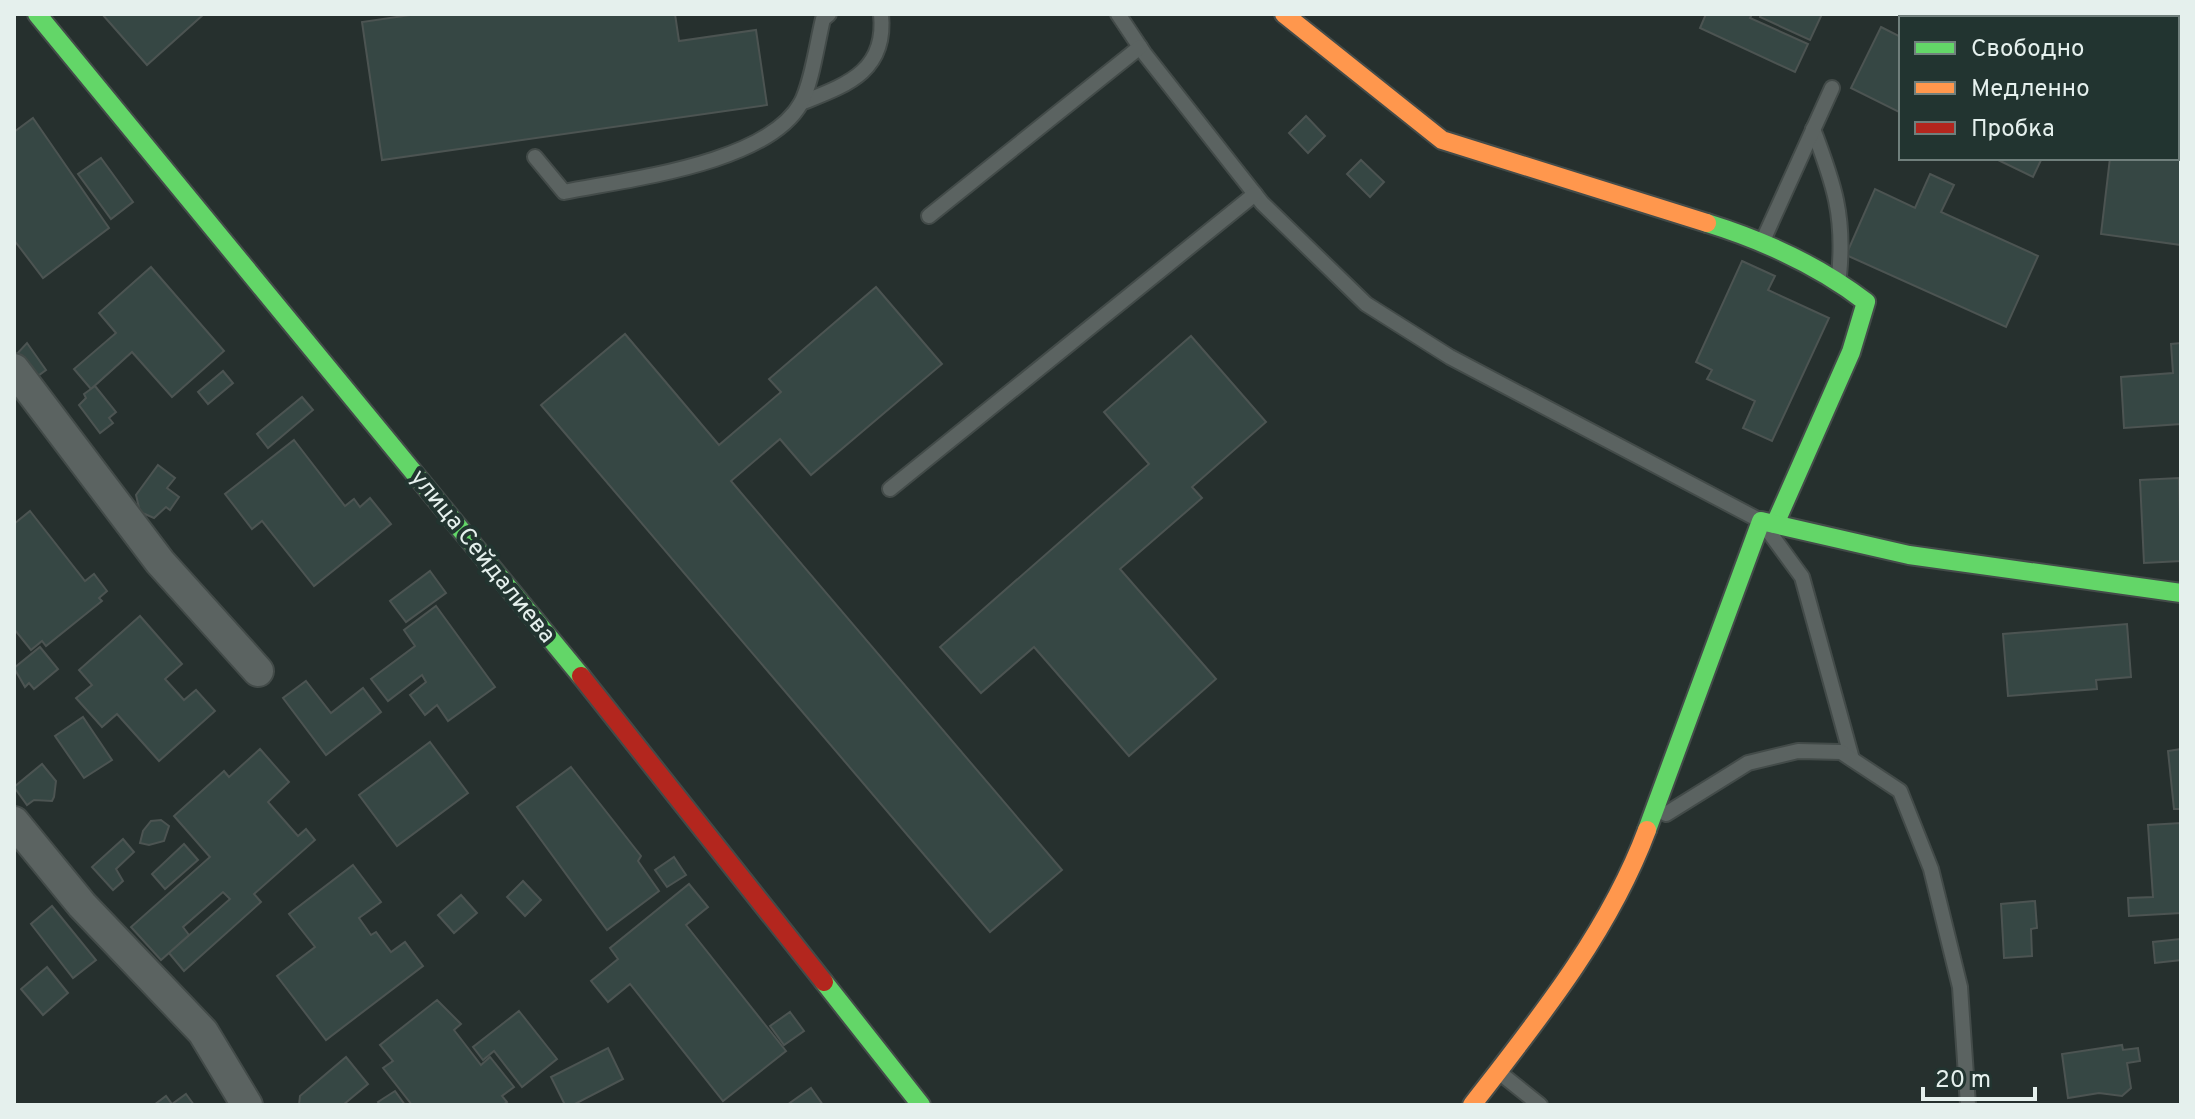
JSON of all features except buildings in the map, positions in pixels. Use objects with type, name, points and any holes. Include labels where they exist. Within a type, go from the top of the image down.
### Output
[{"type":"street","name":"улица Сейдалиева","points":[[37,14],[648,758],[921,1105]]},
{"type":"street","points":[[1284,14],[1442,140],[1763,240],[1839,281],[1866,302],[1851,352],[1768,522],[1631,874],[1554,999],[1472,1105]]},
{"type":"street","points":[[14,369],[160,562],[258,671]]},
{"type":"street","points":[[1768,522],[1909,555],[2181,593]]},
{"type":"street","points":[[14,822],[82,905],[203,1032],[247,1105]]},
{"type":"lane","points":[[801,103],[823,19],[829,14]]},
{"type":"lane","points":[[535,157],[564,192],[694,166],[763,141],[801,103],[862,76],[878,49],[881,14]]},
{"type":"lane","points":[[1118,14],[1140,47],[1255,194],[1366,304],[1450,357],[1768,522],[1802,577],[1852,759]]},
{"type":"lane","points":[[929,216],[1140,47]]},
{"type":"lane","points":[[1763,240],[1832,88]]},
{"type":"lane","points":[[1813,129],[1830,174],[1843,234],[1839,281]]},
{"type":"lane","points":[[890,489],[1255,194]]},
{"type":"lane","points":[[1649,826],[1694,794],[1748,763],[1798,751],[1841,752],[1900,791],[1931,869],[1960,987],[1968,1105]]},
{"type":"lane","points":[[1499,1073],[1540,1105]]},
{"type":"traffic: fast","points":[[37,14],[581,676]]},
{"type":"traffic: fast","points":[[1707,223],[1790,255],[1866,302],[1851,352],[1775,524]]},
{"type":"traffic: fast","points":[[1647,830],[1761,521],[1909,555],[2181,593]]},
{"type":"traffic: fast","points":[[824,982],[921,1105]]},
{"type":"traffic: slow","points":[[1284,14],[1442,140],[1707,223]]},
{"type":"traffic: slow","points":[[1472,1105],[1570,974],[1613,904],[1647,830]]},
{"type":"traffic: jam","points":[[581,676],[824,982]]}]
